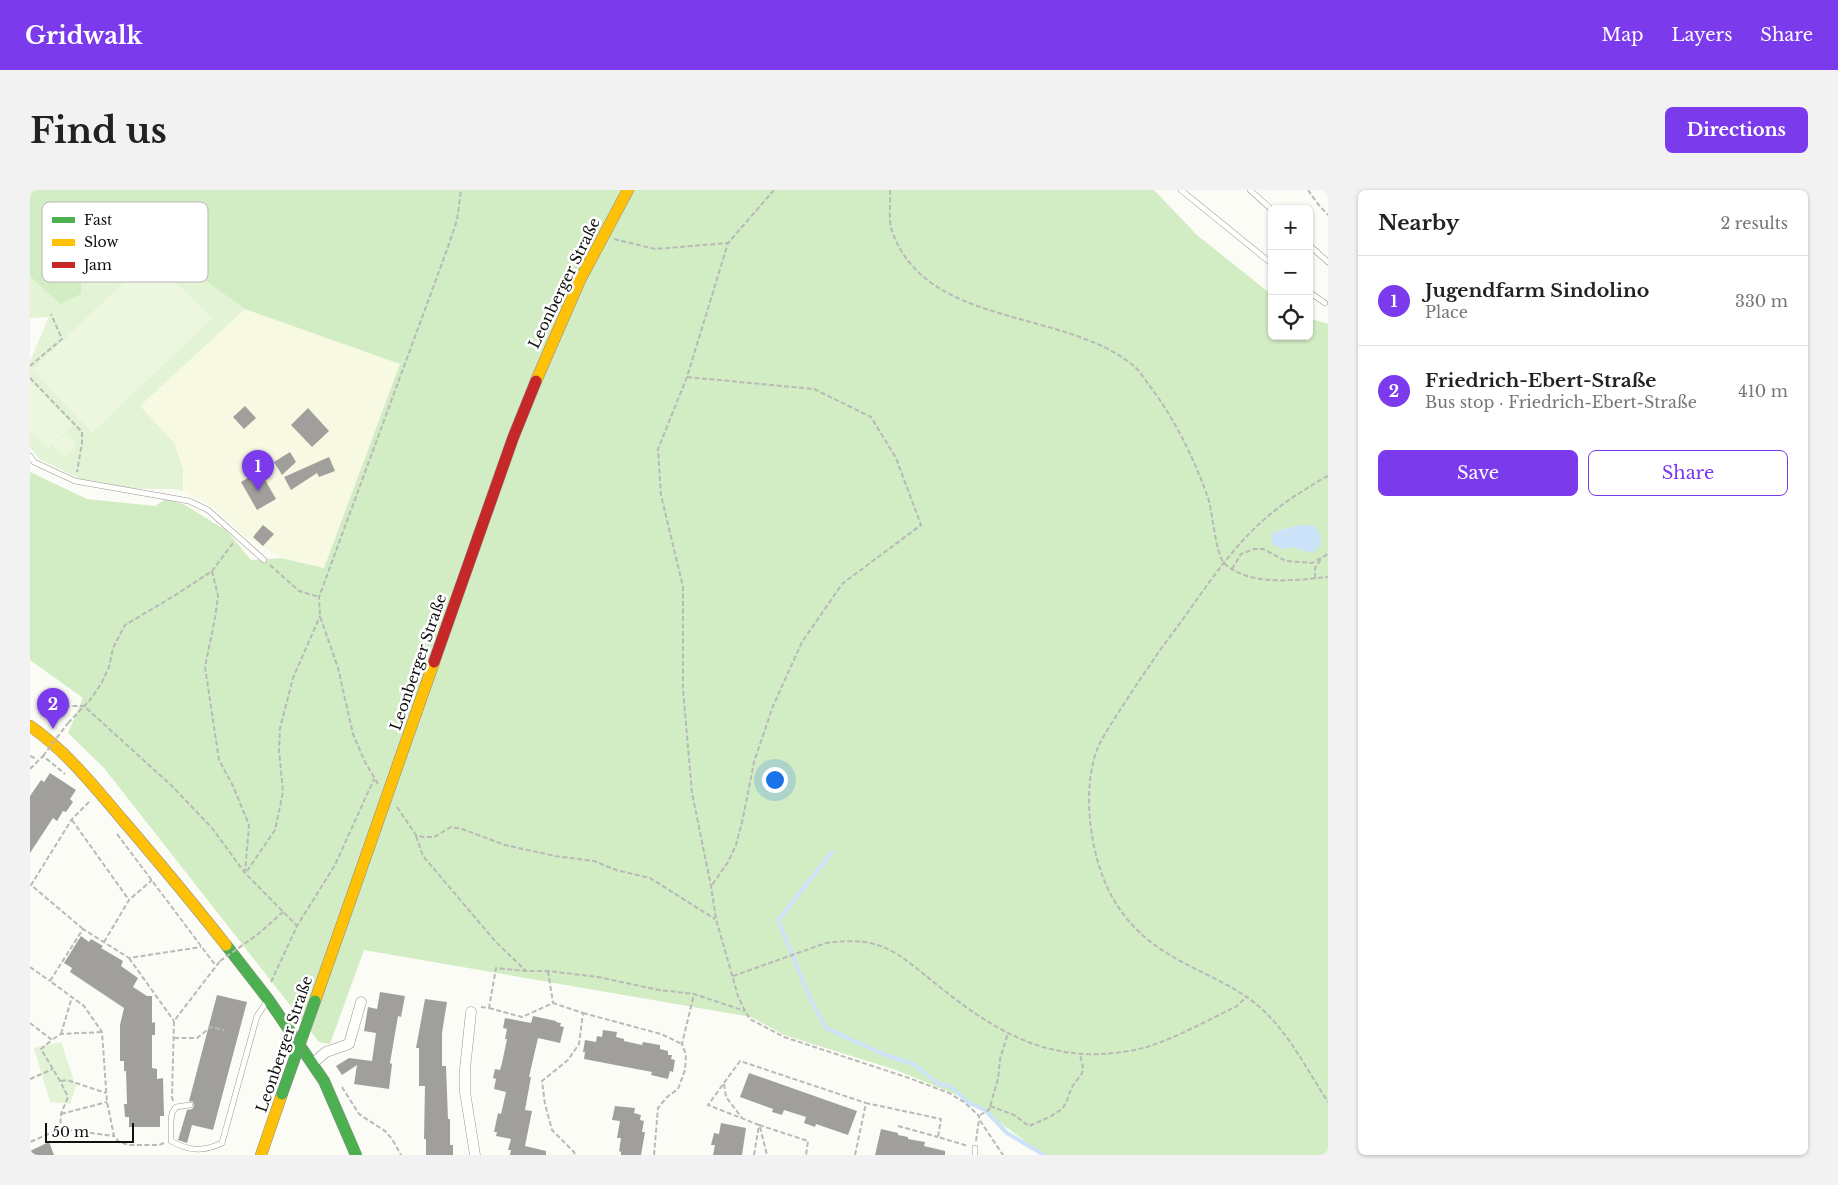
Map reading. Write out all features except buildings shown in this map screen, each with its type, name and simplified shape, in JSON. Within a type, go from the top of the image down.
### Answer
[{"type":"main road","name":"Leonberger Straße","points":[[261,1155],[513,438],[538,372],[602,236],[628,190]]},
{"type":"main road","points":[[30,726],[52,743],[87,778],[184,890],[268,999],[313,1063],[335,1104],[356,1155]]},
{"type":"street","points":[[313,1063],[326,1052],[349,1044],[361,1002]]},
{"type":"street","points":[[471,1012],[465,1069],[465,1092],[475,1155]]},
{"type":"lane","points":[[1180,190],[1268,261]]},
{"type":"lane","points":[[1250,190],[1268,206]]},
{"type":"lane","points":[[1313,249],[1328,262]]},
{"type":"lane","points":[[1313,295],[1325,303]]},
{"type":"lane","points":[[30,456],[34,462],[75,481],[189,501],[208,510],[264,560]]},
{"type":"lane","points":[[190,1105],[176,1107],[172,1113],[171,1141],[185,1148],[209,1149],[222,1142],[257,1016],[268,999]]},
{"type":"lane","points":[[975,1148],[975,1155]]},
{"type":"path","points":[[270,984],[297,926],[335,865],[374,779],[353,734],[338,668],[320,616],[319,598],[448,247],[457,220],[460,190]]},
{"type":"path","points":[[774,190],[728,243],[687,377],[658,449],[661,495],[683,587],[683,689],[692,793],[716,919],[738,996],[750,1019],[784,1037],[909,1078],[964,1102],[979,1117],[1003,1155]]},
{"type":"path","points":[[890,190],[892,230],[905,258],[924,278],[960,300],[1017,319],[1064,330],[1111,349],[1136,368],[1169,414],[1188,448],[1208,496],[1218,548],[1223,562],[1245,575],[1267,579],[1328,577]]},
{"type":"path","points":[[1308,190],[1316,203],[1328,215]]},
{"type":"path","points":[[602,236],[655,248],[728,243]]},
{"type":"path","points":[[30,366],[62,339],[51,314]]},
{"type":"path","points":[[687,377],[814,389],[871,417],[896,458],[920,525],[842,584],[802,642],[773,706],[754,762],[736,845],[728,862],[711,886]]},
{"type":"path","points":[[30,378],[82,432],[82,443],[75,481]]},
{"type":"path","points":[[1328,476],[1293,496],[1268,514],[1248,533],[1223,562],[1148,665],[1099,746],[1090,773],[1089,805],[1092,840],[1098,864],[1113,899],[1131,924],[1159,948],[1246,997],[1267,1014],[1289,1040],[1328,1102]]},
{"type":"path","points":[[30,769],[101,684],[109,667],[113,648],[125,624],[174,596],[212,571],[238,537]]},
{"type":"path","points":[[1232,569],[1241,554],[1254,549],[1263,549],[1286,561],[1312,562],[1328,554]]},
{"type":"path","points":[[1315,578],[1315,568],[1321,559]]},
{"type":"path","points":[[264,560],[298,591],[319,598]]},
{"type":"path","points":[[212,571],[218,596],[205,666],[219,760],[233,786],[249,825],[245,873]]},
{"type":"path","points":[[245,873],[276,830],[283,792],[279,750],[280,728],[293,678],[320,616]]},
{"type":"path","points":[[65,706],[84,706],[172,786],[212,828],[245,873],[297,926]]},
{"type":"path","points":[[30,756],[38,759]]},
{"type":"path","points":[[42,756],[72,779]]},
{"type":"path","points":[[388,795],[416,835],[424,856],[429,863],[495,941],[526,971]]},
{"type":"path","points":[[90,800],[72,819],[31,886],[83,929],[129,958],[174,1020],[172,1097],[176,1107]]},
{"type":"path","points":[[72,819],[129,900]]},
{"type":"path","points":[[416,835],[434,837],[451,827],[462,828],[505,845],[554,856],[594,862],[616,870],[650,878],[716,919]]},
{"type":"path","points":[[113,829],[216,966]]},
{"type":"path","points":[[104,942],[129,900],[152,880]]},
{"type":"path","points":[[174,1020],[220,961],[257,935],[283,912]]},
{"type":"path","points":[[50,981],[83,929]]},
{"type":"path","points":[[733,976],[826,943],[840,941],[878,944],[891,949],[908,960],[942,989],[989,1023],[1030,1044],[1054,1051],[1080,1055],[1115,1053],[1146,1047],[1237,1006],[1246,997]]},
{"type":"path","points":[[129,958],[202,947]]},
{"type":"path","points":[[30,967],[84,1006],[102,1032],[107,1102],[114,1136],[119,1142],[129,1145],[158,1145],[171,1141]]},
{"type":"path","points":[[489,1008],[496,968],[526,971],[548,970],[598,977],[659,990],[694,994],[745,1012]]},
{"type":"path","points":[[548,970],[553,1003]]},
{"type":"path","points":[[654,1155],[658,1108],[667,1097],[678,1089],[685,1070],[686,1055],[682,1044],[694,994]]},
{"type":"path","points":[[61,1034],[72,997]]},
{"type":"path","points":[[471,1012],[473,1006],[489,1008],[522,1017],[553,1003],[660,1034],[682,1044]]},
{"type":"path","points":[[575,1155],[552,1130],[544,1104],[542,1081],[568,1060],[579,1044],[583,1013]]},
{"type":"path","points":[[30,1023],[52,1040]]},
{"type":"path","points":[[174,1038],[197,1038],[211,1027],[224,1030]]},
{"type":"path","points":[[60,1129],[61,1114],[68,1097],[54,1069],[41,1049],[61,1034],[102,1032]]},
{"type":"path","points":[[898,1126],[975,1148],[979,1117],[989,1110],[998,1079],[1000,1059],[1008,1033]]},
{"type":"path","points":[[990,1106],[1014,1115],[1029,1126],[1043,1120],[1064,1108],[1072,1087],[1082,1075],[1083,1066],[1080,1055]]},
{"type":"path","points":[[806,1155],[808,1141],[759,1125],[708,1105],[740,1061],[866,1103],[941,1119],[938,1137]]},
{"type":"path","points":[[30,1079],[54,1069]]},
{"type":"path","points":[[60,1081],[67,1080],[106,1093]]},
{"type":"path","points":[[724,1084],[726,1097],[743,1119]]},
{"type":"path","points":[[61,1114],[107,1102]]},
{"type":"path","points":[[855,1155],[866,1103]]},
{"type":"path","points":[[754,1155],[759,1125]]},
{"type":"path","points":[[759,1125],[767,1155]]},
{"type":"path","points":[[30,1142],[60,1129],[114,1136]]},
{"type":"green space","points":[[30,190],[1154,190],[1198,236],[1268,292],[1268,340],[1313,340],[1313,319],[1328,324],[1328,1155],[1044,1155],[969,1100],[896,1070],[784,1035],[751,1017],[364,950],[330,1044],[319,1042],[104,768],[68,733],[83,698],[30,660],[30,472],[87,499],[155,506],[166,499],[185,505],[227,531],[251,560],[281,558],[324,568],[400,364],[245,309],[207,282],[208,202],[42,202],[42,282],[81,282],[81,294],[60,304],[30,276]],"holes":[[[1298,525],[1303,551],[1293,547],[1272,533]]]},
{"type":"green space","points":[[42,274],[42,282],[208,282],[245,309],[140,406],[174,443],[183,470],[183,491],[173,489],[134,489],[87,482],[39,459],[30,447],[30,361],[49,317],[30,318],[30,276]]},
{"type":"green space","points":[[124,282],[176,282],[212,319],[92,433],[32,370]]},
{"type":"green space","points":[[245,309],[400,364],[324,568],[281,558],[243,535],[215,508],[183,491],[183,470],[140,406]]},
{"type":"green space","points":[[30,380],[73,425],[48,449],[30,431]]},
{"type":"green space","points":[[66,434],[77,445],[64,457],[53,445]]},
{"type":"green space","points":[[61,1042],[76,1086],[70,1104],[50,1102],[34,1048]]},
{"type":"water","points":[[1298,525],[1314,526],[1320,533],[1321,544],[1314,552],[1303,551],[1293,547],[1285,549],[1272,545],[1272,533]]},
{"type":"waterway","points":[[832,852],[778,920],[809,996],[826,1028],[883,1054],[913,1064],[939,1084],[950,1086],[969,1103],[985,1110],[1007,1133],[1044,1155]]},
{"type":"traffic: fast","points":[[226,945],[268,999],[324,1081],[356,1155]]},
{"type":"traffic: fast","points":[[282,1094],[315,1001]]},
{"type":"traffic: slow","points":[[536,381],[580,280],[628,190]]},
{"type":"traffic: slow","points":[[315,1001],[434,662]]},
{"type":"traffic: slow","points":[[30,726],[67,757],[89,781],[226,945]]},
{"type":"traffic: slow","points":[[261,1155],[282,1094]]},
{"type":"traffic: jam","points":[[434,662],[513,438],[536,381]]},
{"type":"place","name":"Jugendfarm Sindolino","points":[[258,491]]},
{"type":"place","name":"Friedrich-Ebert-Straße","points":[[53,729]]}]
